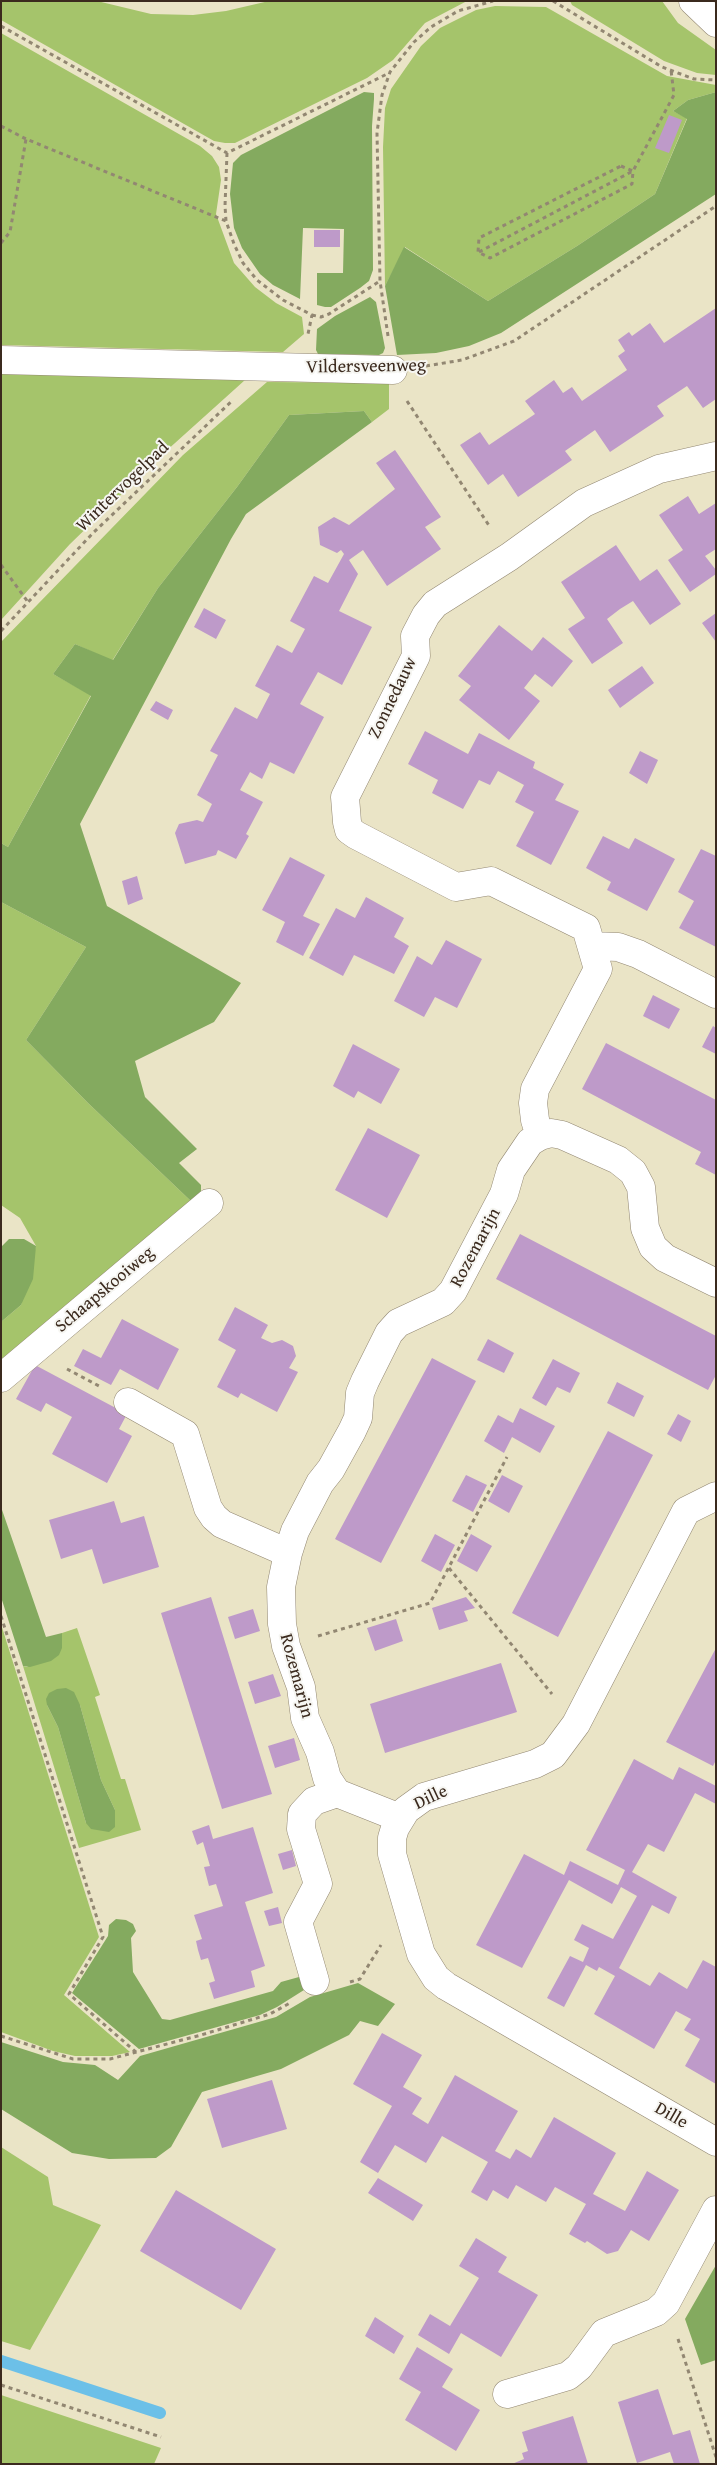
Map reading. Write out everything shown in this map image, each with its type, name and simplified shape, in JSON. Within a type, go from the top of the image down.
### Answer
[{"type":"street","points":[[693,1],[716,23]]},
{"type":"street","name":"Vildersveenweg","points":[[1,360],[393,370]]},
{"type":"street","name":"Zonnedauw","points":[[540,1136],[533,1103],[535,1089],[598,969],[586,928],[491,881],[456,887],[356,836],[346,822],[345,797],[347,789],[416,656],[415,636],[426,615],[436,604],[509,557],[584,503],[659,469],[716,456]]},
{"type":"street","points":[[592,946],[618,947],[638,954],[716,994]]},
{"type":"street","points":[[540,1136],[562,1135],[618,1160],[633,1172],[641,1187],[645,1228],[653,1246],[665,1258],[716,1283]]},
{"type":"street","name":"Rozemarijn","points":[[337,1793],[327,1778],[320,1752],[306,1718],[301,1687],[286,1646],[282,1624],[281,1588],[288,1553],[304,1515],[352,1431],[358,1418],[360,1393],[390,1333],[398,1323],[443,1302],[453,1291],[504,1194],[511,1170],[530,1142],[540,1136]]},
{"type":"street","name":"Schaapskooiweg","points":[[1,1378],[209,1203]]},
{"type":"street","points":[[128,1402],[185,1434],[208,1508],[214,1517],[222,1524],[288,1553]]},
{"type":"street","name":"Dille","points":[[716,1496],[686,1511],[576,1724],[552,1755],[535,1764],[424,1798],[411,1806],[400,1818],[392,1838],[392,1854],[421,1954],[436,1978],[446,1986],[716,2142]]},
{"type":"street","points":[[315,1981],[298,1922],[318,1884],[301,1829],[302,1814],[314,1801],[337,1793],[400,1818]]},
{"type":"street","points":[[507,2394],[568,2376],[579,2368],[604,2333],[646,2317],[666,2302],[716,2210]]},
{"type":"path","points":[[493,1],[458,11],[431,27],[414,42],[390,72],[382,95],[377,133],[380,282],[393,370],[399,389],[509,557]]},
{"type":"path","points":[[553,1],[671,70],[694,79],[716,80]]},
{"type":"path","points":[[1,26],[227,153]]},
{"type":"path","points":[[478,252],[490,258],[632,184],[633,171],[674,95],[671,70]]},
{"type":"path","points":[[227,153],[390,72]]},
{"type":"path","points":[[1,126],[26,139],[226,221]]},
{"type":"path","points":[[1,243],[10,232],[26,139]]},
{"type":"path","points":[[227,153],[226,221],[243,263],[257,280],[283,300],[312,315],[321,317],[329,314],[380,282]]},
{"type":"path","points":[[478,252],[479,238],[621,166],[633,171]]},
{"type":"path","points":[[478,252],[633,171]]},
{"type":"path","name":"Vildersveenweg","points":[[393,370],[462,360],[514,341],[716,206]]},
{"type":"path","points":[[301,369],[312,315]]},
{"type":"path","name":"Wintervogelpad","points":[[1,631],[138,489],[269,368]]},
{"type":"path","points":[[1,565],[28,602]]},
{"type":"path","points":[[34,1351],[128,1402]]},
{"type":"path","points":[[286,1646],[430,1603],[507,1457]]},
{"type":"path","points":[[449,1568],[576,1724]]},
{"type":"path","points":[[1,1616],[103,1937],[69,1994],[137,2053]]},
{"type":"path","points":[[1,2036],[73,2059],[110,2059],[131,2055]]},
{"type":"path","points":[[666,2302],[716,2457]]},
{"type":"path","points":[[1,2385],[161,2437]]},
{"type":"green space","points":[[1,1],[97,1],[151,14],[193,15],[226,11],[269,1],[467,1],[425,23],[393,60],[367,78],[235,143],[225,143],[214,141],[1,20]]},
{"type":"green space","points":[[570,1],[662,1],[678,23],[716,50],[716,75],[697,73],[664,61],[572,5]]},
{"type":"green space","points":[[495,6],[546,7],[667,76],[716,85],[716,92],[688,100],[673,111],[687,118],[655,194],[577,246],[488,301],[405,247],[385,286],[383,147],[385,108],[391,89],[421,46],[440,28],[476,10]]},
{"type":"green space","points":[[1,33],[200,146],[212,156],[219,167],[221,180],[216,214],[234,263],[255,287],[276,303],[302,317],[304,334],[283,352],[1,345]]},
{"type":"green space","points":[[364,92],[374,93],[372,126],[373,270],[369,281],[360,288],[331,307],[325,307],[317,305],[317,273],[343,273],[344,229],[303,228],[300,299],[273,285],[260,274],[242,248],[234,228],[230,194],[233,163],[241,155]]},
{"type":"green space","points":[[716,92],[716,194],[501,333],[469,346],[436,353],[397,355],[385,286],[404,247],[488,301],[577,246],[655,194],[687,119],[673,111],[688,100]]},
{"type":"green space","points":[[370,297],[376,302],[385,348],[383,353],[379,355],[318,354],[316,350],[317,329],[335,316]]},
{"type":"green space","points":[[1,373],[245,380],[165,452],[70,544],[1,620]]},
{"type":"green space","points":[[267,382],[389,383],[389,409],[372,422],[364,411],[289,415],[237,487],[158,588],[112,661],[75,644],[53,674],[91,695],[8,847],[1,843],[1,642],[183,455]]},
{"type":"green space","points":[[364,411],[372,422],[246,514],[80,824],[107,906],[241,983],[214,1022],[135,1061],[145,1097],[197,1149],[179,1163],[201,1185],[201,1198],[194,1204],[88,1103],[26,1040],[86,947],[1,902],[1,843],[8,847],[91,696],[53,674],[75,644],[113,660],[158,588],[237,487],[289,415]]},
{"type":"green space","points":[[1,902],[86,947],[26,1040],[88,1103],[194,1204],[1,1362],[1,1322],[21,1305],[36,1246],[20,1218],[1,1205]]},
{"type":"green space","points":[[9,1239],[24,1239],[36,1246],[33,1279],[21,1305],[1,1322],[1,1252],[2,1246]]},
{"type":"green space","points":[[1,1507],[46,1637],[62,1633],[62,1648],[59,1655],[51,1661],[30,1667],[23,1666],[1,1597]]},
{"type":"green space","points":[[1,1624],[99,1937],[64,1995],[130,2052],[112,2056],[75,2056],[53,2051],[1,2032]]},
{"type":"green space","points":[[77,1628],[100,1695],[95,1697],[121,1779],[125,1779],[141,1830],[79,1848],[23,1666],[27,1667],[62,1641],[62,1633]],"holes":[[[47,1705],[80,1705],[101,1780],[115,1810],[86,1823],[58,1727]]]},
{"type":"green space","points":[[66,1688],[74,1692],[80,1705],[101,1780],[115,1810],[115,1827],[109,1832],[91,1829],[86,1823],[58,1727],[47,1705],[46,1699],[49,1693],[57,1689]]},
{"type":"green space","points":[[116,1919],[126,1920],[133,1924],[136,1931],[131,1938],[133,1972],[162,2019],[170,2020],[273,1991],[281,1982],[299,1977],[304,1990],[260,2015],[139,2049],[72,1993],[108,1936],[109,1925]]},
{"type":"green space","points":[[358,1983],[395,2004],[378,2026],[360,2021],[349,2035],[281,2069],[202,2092],[171,2147],[156,2158],[109,2159],[72,2153],[1,2109],[1,2042],[63,2062],[95,2065],[118,2080],[140,2056],[276,2017],[310,1997]]},
{"type":"green space","points":[[1,2147],[48,2177],[53,2205],[101,2225],[30,2350],[1,2341]]},
{"type":"green space","points":[[716,2265],[716,2360],[701,2365],[685,2319]]},
{"type":"green space","points":[[1,2395],[161,2448],[154,2464],[1,2464]]},
{"type":"building","points":[[669,115],[682,120],[669,153],[655,148]]},
{"type":"building","points":[[314,230],[340,230],[340,247],[314,247]]},
{"type":"building","points":[[716,308],[716,399],[703,408],[687,386],[657,406],[664,416],[610,452],[595,430],[565,451],[572,460],[518,497],[503,474],[488,485],[460,445],[480,432],[489,445],[535,414],[525,401],[554,380],[563,393],[572,387],[582,401],[627,370],[618,356],[625,351],[618,340],[629,332],[632,336],[650,323],[664,343]]},
{"type":"building","points":[[395,450],[441,517],[425,527],[441,549],[387,586],[363,550],[349,560],[358,574],[339,611],[372,627],[342,685],[318,672],[300,704],[324,717],[294,774],[270,762],[262,779],[250,772],[240,790],[263,802],[246,834],[249,836],[236,859],[218,850],[216,855],[185,864],[175,833],[179,824],[197,820],[203,822],[212,804],[197,795],[218,755],[210,751],[235,707],[257,719],[270,694],[255,686],[277,645],[292,653],[305,629],[290,621],[314,576],[328,583],[344,554],[341,550],[337,553],[320,545],[318,527],[334,517],[349,525],[395,489],[376,463]]},
{"type":"building","points":[[688,496],[699,514],[716,503],[716,549],[705,556],[716,570],[716,574],[690,592],[668,560],[683,550],[659,515]]},
{"type":"building","points":[[616,545],[640,581],[657,569],[681,604],[650,625],[633,601],[620,609],[607,619],[623,643],[592,664],[568,629],[585,618],[561,582]]},
{"type":"building","points":[[204,608],[226,620],[216,639],[194,627]]},
{"type":"building","points":[[716,613],[716,642],[702,623]]},
{"type":"building","points":[[499,625],[532,651],[543,637],[573,661],[552,687],[535,674],[524,688],[540,701],[509,740],[459,700],[471,686],[458,676]]},
{"type":"building","points":[[642,666],[654,683],[620,708],[608,690]]},
{"type":"building","points":[[156,701],[173,710],[168,720],[150,710]]},
{"type":"building","points":[[425,731],[468,754],[479,733],[535,762],[533,768],[564,784],[555,800],[579,811],[551,865],[516,846],[534,812],[515,802],[524,785],[498,771],[490,785],[479,780],[463,809],[432,793],[438,780],[408,764]]},
{"type":"building","points":[[640,751],[658,760],[647,784],[629,773]]},
{"type":"building","points":[[603,836],[629,849],[635,838],[675,859],[647,911],[607,890],[611,882],[586,868]]},
{"type":"building","points":[[701,849],[716,856],[716,947],[679,928],[694,901],[678,892]]},
{"type":"building","points":[[290,857],[325,875],[303,916],[320,924],[303,956],[276,942],[285,922],[262,910]]},
{"type":"building","points":[[137,876],[143,899],[128,905],[122,881]]},
{"type":"building","points":[[366,897],[404,918],[394,937],[409,946],[394,974],[354,955],[343,976],[309,958],[336,908],[355,918]]},
{"type":"building","points":[[446,940],[482,959],[457,1008],[435,997],[424,1017],[394,1001],[417,956],[432,965]]},
{"type":"building","points":[[653,995],[680,1009],[669,1029],[643,1016]]},
{"type":"building","points":[[713,1026],[716,1028],[716,1054],[702,1047]]},
{"type":"building","points":[[606,1043],[716,1100],[716,1175],[695,1164],[701,1152],[582,1089]]},
{"type":"building","points":[[353,1044],[400,1069],[381,1104],[358,1091],[354,1098],[333,1086]]},
{"type":"building","points":[[368,1128],[420,1155],[387,1218],[335,1190]]},
{"type":"building","points":[[520,1234],[716,1336],[716,1375],[708,1390],[496,1279]]},
{"type":"building","points":[[235,1307],[268,1325],[261,1338],[272,1343],[282,1340],[293,1346],[296,1356],[289,1368],[298,1372],[277,1412],[241,1393],[238,1398],[217,1387],[236,1350],[218,1340]]},
{"type":"building","points":[[122,1319],[179,1349],[158,1390],[120,1369],[111,1385],[74,1366],[83,1349],[101,1358]]},
{"type":"building","points":[[488,1339],[514,1353],[504,1373],[477,1360]]},
{"type":"building","points":[[432,1358],[476,1381],[381,1563],[335,1539]]},
{"type":"building","points":[[553,1359],[580,1373],[570,1393],[557,1387],[546,1406],[532,1398]]},
{"type":"building","points":[[35,1365],[127,1414],[119,1429],[132,1436],[107,1483],[52,1454],[72,1417],[46,1403],[41,1412],[16,1399]]},
{"type":"building","points":[[617,1382],[644,1396],[634,1417],[607,1403]]},
{"type":"building","points":[[520,1408],[555,1426],[540,1453],[512,1437],[504,1453],[484,1441],[498,1415],[513,1423]]},
{"type":"building","points":[[678,1414],[691,1421],[681,1442],[667,1434]]},
{"type":"building","points":[[608,1431],[653,1455],[558,1637],[512,1613]]},
{"type":"building","points":[[466,1475],[487,1485],[473,1512],[452,1501]]},
{"type":"building","points":[[502,1475],[523,1486],[509,1513],[488,1501]]},
{"type":"building","points":[[114,1501],[121,1523],[144,1516],[159,1567],[103,1584],[92,1549],[61,1559],[49,1520]]},
{"type":"building","points":[[435,1534],[455,1545],[441,1572],[421,1561]]},
{"type":"building","points":[[471,1534],[492,1546],[477,1572],[457,1561]]},
{"type":"building","points":[[211,1597],[272,1794],[222,1809],[161,1613]]},
{"type":"building","points":[[466,1597],[475,1608],[464,1611],[468,1621],[439,1630],[432,1608]]},
{"type":"building","points":[[253,1609],[260,1631],[235,1639],[228,1617]]},
{"type":"building","points":[[396,1619],[403,1641],[375,1651],[367,1628]]},
{"type":"building","points":[[716,1648],[716,1760],[713,1766],[666,1742]]},
{"type":"building","points":[[501,1663],[517,1712],[385,1753],[370,1704]]},
{"type":"building","points":[[273,1674],[281,1696],[255,1704],[248,1682]]},
{"type":"building","points":[[294,1738],[300,1760],[275,1768],[268,1746]]},
{"type":"building","points":[[634,1759],[673,1780],[679,1767],[716,1786],[716,1804],[695,1793],[664,1852],[648,1844],[632,1872],[677,1897],[669,1914],[652,1905],[619,1968],[650,1986],[659,1972],[687,1989],[703,1960],[716,1967],[716,2084],[685,2066],[700,2039],[684,2030],[691,2019],[676,2011],[654,2049],[594,2014],[615,1976],[599,1967],[597,1971],[586,1965],[564,2007],[547,1998],[570,1956],[583,1962],[589,1948],[574,1940],[582,1924],[613,1939],[637,1896],[621,1887],[612,1904],[569,1880],[522,1968],[476,1945],[524,1854],[564,1875],[570,1861],[618,1885],[625,1870],[586,1850]]},
{"type":"building","points":[[209,1825],[213,1839],[253,1827],[273,1893],[245,1902],[265,1966],[251,1971],[255,1987],[214,1999],[209,1983],[215,1981],[208,1958],[201,1960],[196,1941],[202,1939],[194,1915],[223,1906],[216,1884],[209,1886],[204,1867],[210,1866],[203,1842],[197,1845],[192,1831]]},
{"type":"building","points":[[292,1850],[296,1866],[283,1870],[278,1854]]},
{"type":"building","points":[[278,1907],[282,1923],[269,1926],[264,1911]]},
{"type":"building","points":[[382,2033],[422,2055],[403,2087],[422,2098],[412,2114],[428,2124],[455,2075],[518,2111],[495,2151],[510,2159],[516,2149],[531,2158],[554,2117],[616,2153],[593,2194],[625,2211],[647,2171],[679,2190],[649,2241],[631,2230],[618,2251],[607,2254],[587,2241],[585,2243],[569,2234],[586,2204],[555,2187],[546,2202],[516,2185],[508,2199],[493,2190],[487,2201],[471,2192],[488,2162],[442,2136],[426,2163],[395,2145],[378,2173],[360,2162],[392,2106],[353,2084]]},
{"type":"building","points":[[272,2080],[287,2129],[222,2148],[207,2099]]},
{"type":"building","points":[[378,2178],[423,2205],[413,2221],[368,2193]]},
{"type":"building","points":[[176,2190],[276,2249],[241,2310],[140,2251]]},
{"type":"building","points":[[476,2238],[507,2257],[498,2272],[538,2295],[501,2357],[461,2333],[449,2354],[418,2335],[430,2314],[450,2326],[479,2278],[459,2266]]},
{"type":"building","points":[[375,2317],[404,2336],[394,2354],[365,2336]]},
{"type":"building","points":[[417,2347],[453,2369],[442,2387],[480,2410],[456,2451],[405,2420],[421,2392],[399,2379]]},
{"type":"building","points":[[658,2389],[673,2435],[690,2430],[700,2464],[674,2464],[670,2452],[637,2463],[618,2402]]},
{"type":"building","points":[[573,2416],[588,2464],[512,2464],[524,2459],[522,2453],[528,2451],[522,2432]]},
{"type":"waterway","points":[[1,2361],[160,2413]]}]
